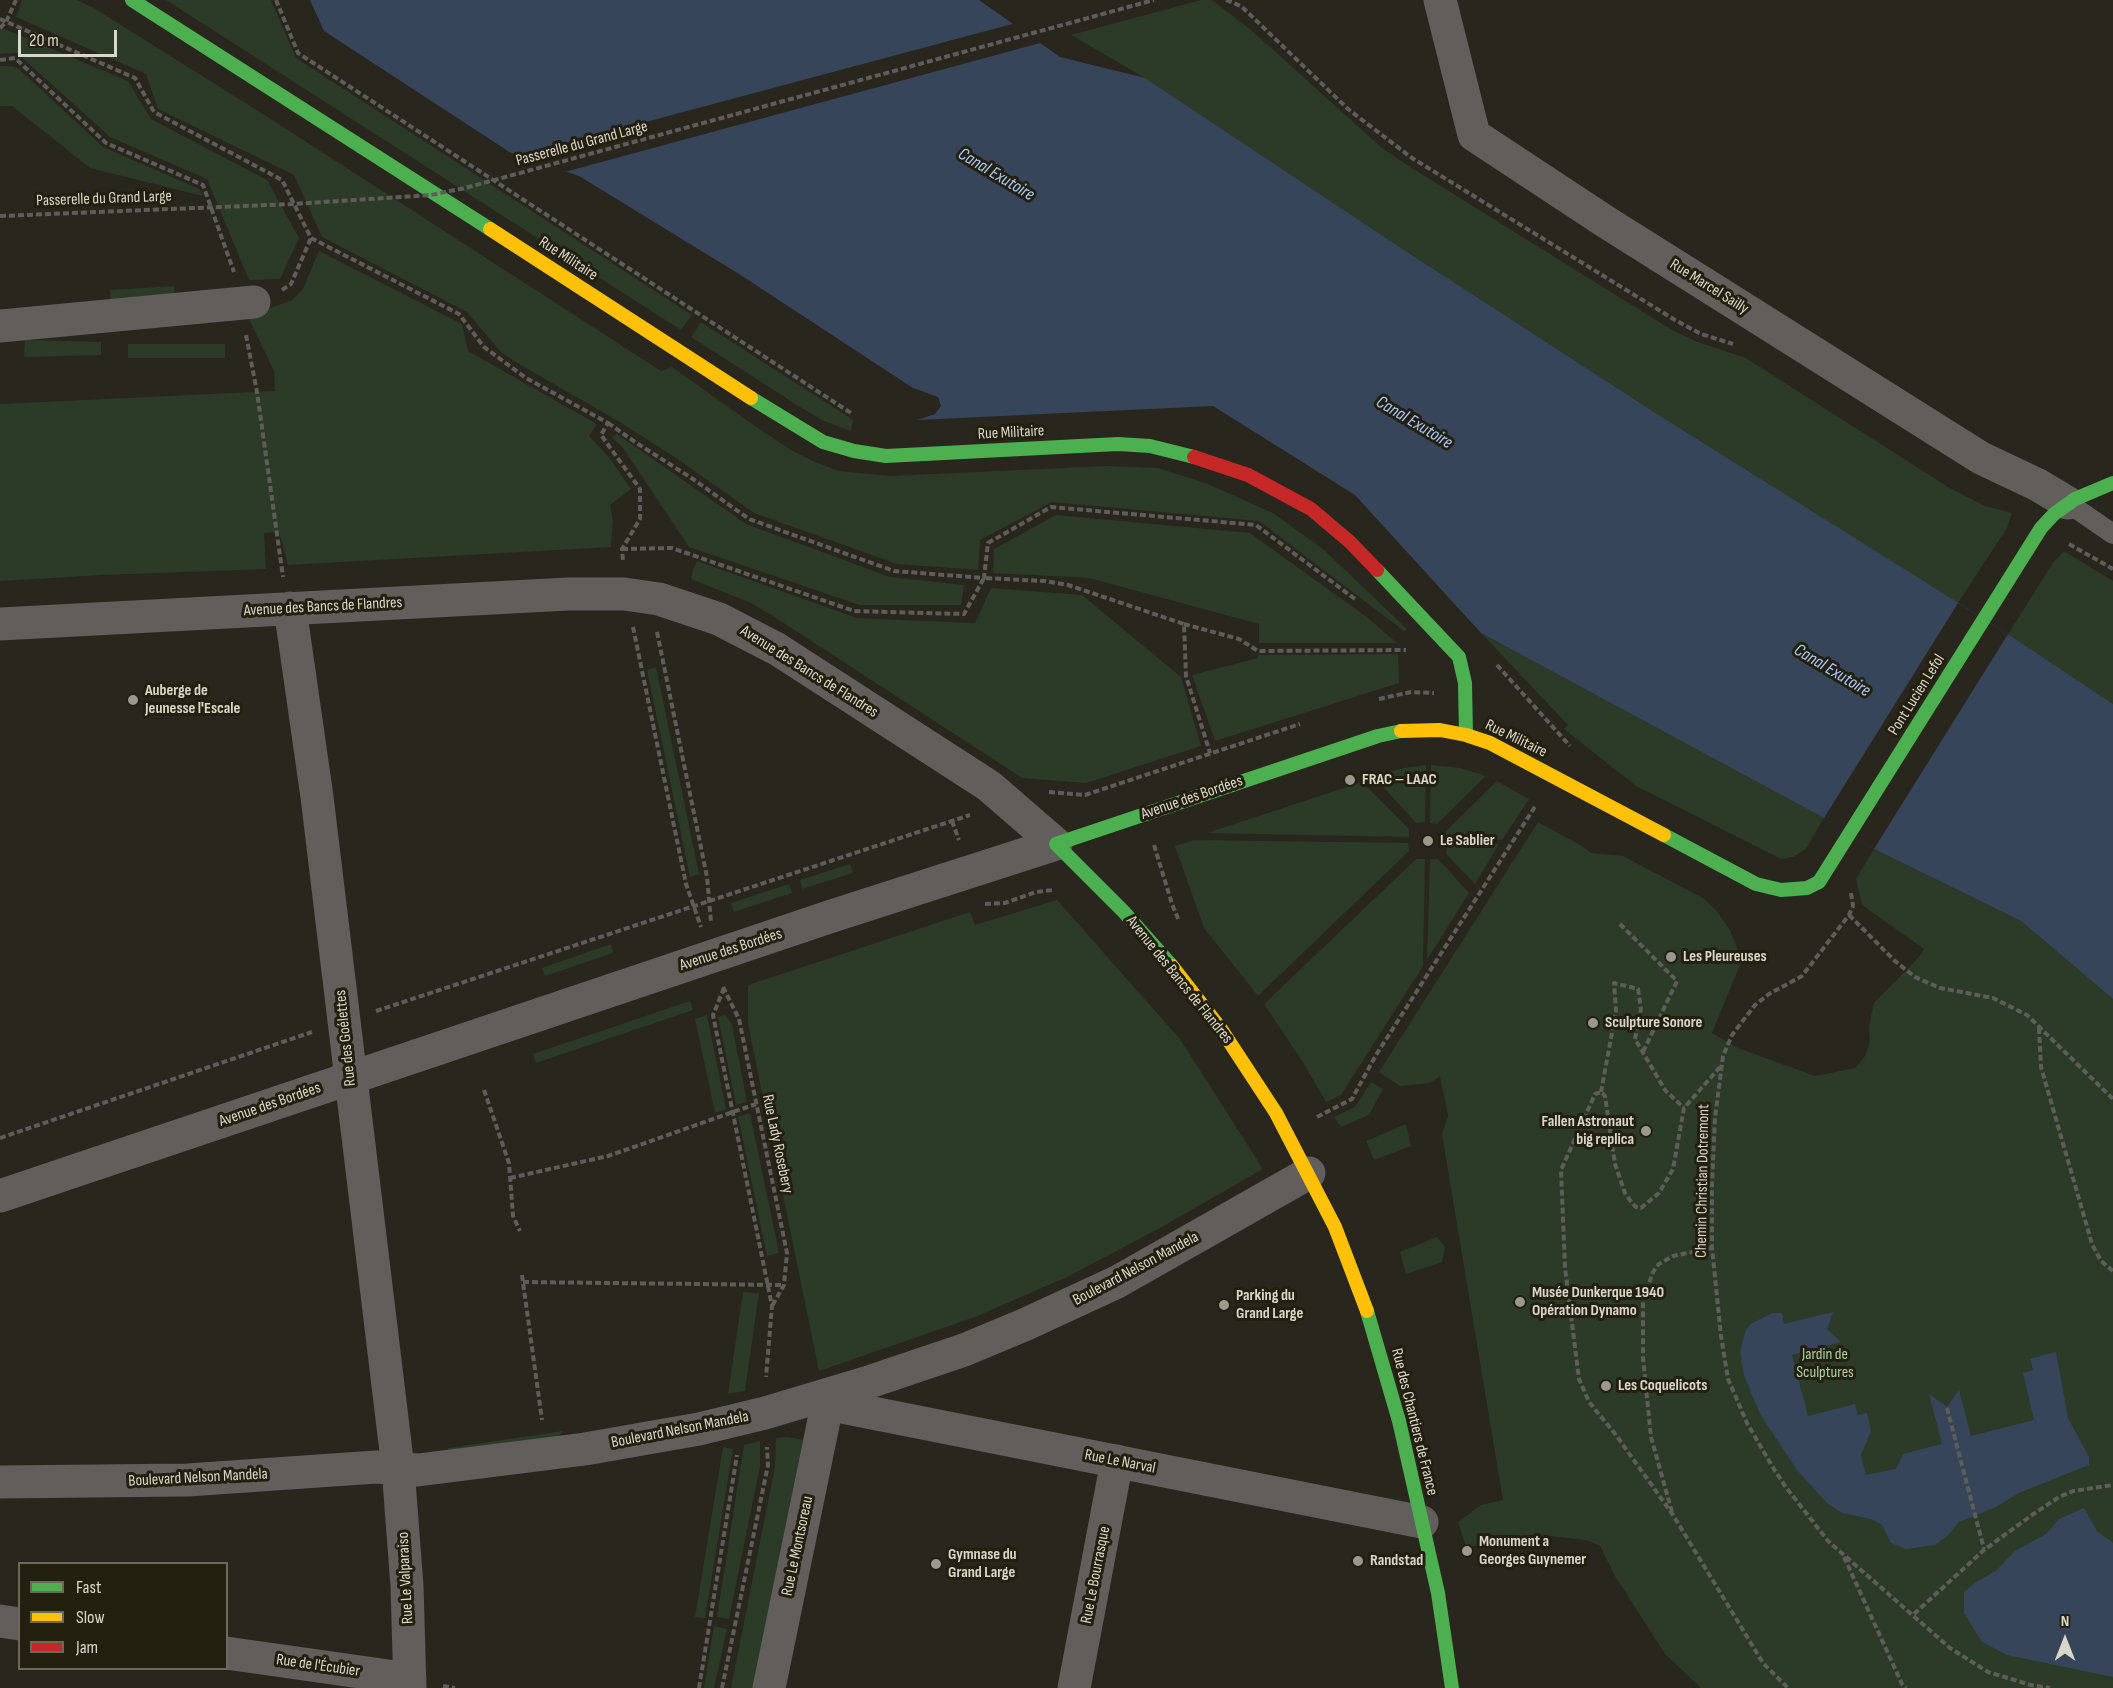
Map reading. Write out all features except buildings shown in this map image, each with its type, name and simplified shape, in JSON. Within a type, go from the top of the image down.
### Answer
[{"type":"street","name":"Rue Militaire","points":[[132,0],[799,429],[823,442],[854,451],[886,456],[1118,444],[1150,446],[1221,465],[1288,495],[1324,519],[1350,542],[1459,657],[1465,683],[1466,735],[1490,743],[1756,884],[1781,891],[1799,890],[1814,885],[1827,871]]},
{"type":"street","name":"Rue Marcel Sailly","points":[[1440,0],[1474,135],[1606,222],[1980,458],[2068,503]]},
{"type":"street","points":[[0,326],[258,299]]},
{"type":"street","name":"Pont Lucien Lefol","points":[[1827,871],[2033,539],[2054,514],[2068,503],[2113,483]]},
{"type":"street","name":"Avenue des Bancs de Flandres","points":[[0,624],[592,593],[641,596],[698,610],[737,626],[777,649],[989,786],[1056,844],[1124,912],[1173,968],[1221,1029],[1276,1113],[1309,1173]]},
{"type":"street","name":"Rue des Goélettes","points":[[290,608],[315,786],[398,1468]]},
{"type":"street","name":"Avenue des Bordées","points":[[0,1196],[1378,736],[1396,731],[1417,730],[1440,730],[1466,735]]},
{"type":"street","name":"Boulevard Nelson Mandela","points":[[0,1482],[188,1480],[358,1468],[430,1469],[585,1449],[676,1434],[826,1400],[964,1350],[1069,1305],[1140,1269],[1309,1173]]},
{"type":"street","name":"Rue des Chantiers de France","points":[[1309,1173],[1345,1250],[1371,1322],[1392,1394],[1443,1617],[1452,1688]]},
{"type":"street","name":"Rue Le Narval","points":[[826,1400],[1422,1522]]},
{"type":"street","name":"Rue Le Montsoreau","points":[[769,1688],[826,1400]]},
{"type":"street","name":"Rue Le Bourrasque","points":[[1074,1688],[1117,1461]]},
{"type":"street","name":"Rue Le Valparaiso","points":[[398,1468],[408,1586],[410,1683]]},
{"type":"street","points":[[0,1621],[18,1624]]},
{"type":"street","name":"Rue de l'Écubier","points":[[228,1653],[410,1683]]},
{"type":"lane","points":[[2068,503],[2113,534]]},
{"type":"path","points":[[0,28],[6,22],[16,0]]},
{"type":"path","points":[[276,0],[298,53],[857,417]]},
{"type":"path","name":"Passerelle du Grand Large","points":[[0,216],[413,197],[465,188],[1155,0]]},
{"type":"path","points":[[0,19],[135,78],[154,112],[282,180],[311,238],[459,314],[484,347],[518,372],[608,423],[749,519],[894,572],[1044,581],[1068,585],[1184,624],[1239,639],[1258,651],[1399,650]]},
{"type":"path","points":[[0,55],[1,60],[15,58],[106,143],[203,185],[232,260],[258,299],[257,392],[280,561],[290,608]]},
{"type":"path","points":[[258,299],[291,284],[311,238]]},
{"type":"path","points":[[608,423],[601,435],[640,489],[640,519]]},
{"type":"path","points":[[622,549],[672,548],[854,611],[964,614],[984,578],[988,543],[1051,507],[1256,525],[1362,605]]},
{"type":"path","name":"Rue Lady Rosebery","points":[[631,618],[686,884],[724,988],[739,1019],[787,1253],[784,1286],[772,1306]]},
{"type":"path","points":[[655,621],[707,877],[712,957]]},
{"type":"path","points":[[1184,624],[1186,676],[1210,753]]},
{"type":"path","points":[[1403,642],[1411,650]]},
{"type":"path","points":[[1489,657],[1573,749]]},
{"type":"path","points":[[1317,1117],[1352,1099],[1376,1055],[1555,777]]},
{"type":"path","points":[[0,1138],[344,1021],[952,821]]},
{"type":"path","points":[[1153,840],[1161,870]]},
{"type":"path","points":[[1827,871],[1850,893],[1853,906],[1849,915],[1895,962],[1915,977],[1940,988],[1993,998],[2016,1008],[2039,1027],[2113,1099]]},
{"type":"path","name":"Chemin Christian Dotremont","points":[[1849,915],[1802,976],[1769,994],[1747,1014],[1731,1035],[1723,1056],[1715,1118],[1712,1248],[1728,1379],[1747,1423],[1785,1486],[1820,1532],[1844,1556],[1914,1614],[1950,1648],[1988,1672],[2031,1685],[2050,1688]]},
{"type":"path","points":[[1620,924],[1677,981],[1643,1053]]},
{"type":"path","points":[[1601,1092],[1616,1011],[1614,983],[1638,989],[1641,1009],[1635,1039],[1665,1090],[1684,1108]]},
{"type":"path","name":"Rue Lady Rosebery","points":[[722,1688],[768,1465],[765,1413],[772,1306],[713,1015],[724,988]]},
{"type":"path","points":[[2039,1027],[2041,1067],[2092,1244],[2101,1261],[2113,1271]]},
{"type":"path","points":[[1601,1092],[1605,1096],[1615,1164],[1625,1193],[1636,1207],[1641,1208],[1650,1203],[1659,1193],[1673,1169],[1684,1108],[1721,1067]]},
{"type":"path","points":[[484,1090],[508,1163],[513,1216],[520,1231]]},
{"type":"path","points":[[1601,1092],[1596,1094],[1561,1170],[1565,1268],[1579,1379],[1589,1402],[1616,1435],[1673,1515],[1763,1663],[1788,1688]]},
{"type":"path","points":[[510,1178],[608,1156],[756,1104]]},
{"type":"path","points":[[1673,1515],[1651,1437],[1643,1358],[1643,1300],[1653,1272],[1659,1264],[1673,1256],[1712,1248]]},
{"type":"path","points":[[522,1275],[543,1427]]},
{"type":"path","points":[[523,1282],[784,1286]]},
{"type":"path","points":[[1947,1408],[1984,1550]]},
{"type":"path","points":[[699,1688],[738,1450]]},
{"type":"path","points":[[1914,1614],[1984,1550],[2058,1497],[2073,1491],[2113,1485]]},
{"type":"path","points":[[1844,1556],[1902,1684],[1906,1688]]},
{"type":"green space","points":[[22,0],[77,0],[94,8],[274,121],[661,371],[672,367],[791,450],[815,462],[839,471],[891,476],[1106,466],[1158,468],[1208,484],[1273,513],[1323,549],[1407,629],[1404,631],[1259,521],[1052,502],[980,540],[978,570],[897,564],[754,513],[676,458],[618,421],[501,352],[467,312],[322,237],[294,175],[158,109],[146,74],[16,17]]},
{"type":"green space","points":[[166,0],[271,0],[296,58],[692,315],[681,330]]},
{"type":"green space","points":[[1201,0],[1212,0],[1250,29],[1382,148],[1407,165],[1672,330],[1698,342],[1746,358],[1948,487],[1985,506],[2012,513],[2007,528],[1958,603],[1654,412],[1145,78],[1071,35]]},
{"type":"green space","points":[[0,27],[128,81],[151,119],[267,180],[299,238],[280,279],[249,280],[207,179],[110,137],[17,53],[0,54]]},
{"type":"green space","points":[[0,66],[19,69],[103,147],[199,189],[203,196],[90,168],[12,106],[0,106]]},
{"type":"green space","points":[[319,251],[462,324],[468,351],[597,424],[589,436],[608,456],[631,489],[610,505],[613,521],[611,547],[288,565],[279,532],[264,533],[266,569],[0,581],[0,404],[275,391],[274,371],[249,319],[292,300],[303,289]]},
{"type":"green space","points":[[174,286],[175,305],[111,309],[110,290]]},
{"type":"green space","points":[[701,322],[853,420],[851,431],[824,421],[800,407],[691,337]]},
{"type":"green space","points":[[25,340],[101,342],[101,355],[24,357]]},
{"type":"green space","points":[[128,344],[225,344],[225,358],[128,358]]},
{"type":"green space","points":[[617,434],[746,524],[890,577],[964,585],[961,605],[860,605],[689,547],[623,448],[612,437]]},
{"type":"green space","points":[[1056,515],[1250,533],[1368,618],[1397,643],[1259,643],[1259,624],[1089,578],[993,573],[994,549]]},
{"type":"green space","points":[[2064,551],[2113,581],[2113,704],[2008,634],[2053,563]]},
{"type":"green space","points":[[697,561],[857,618],[975,623],[991,588],[1082,595],[1181,677],[1201,746],[1086,783],[1022,778],[773,616],[751,603],[691,579]]},
{"type":"green space","points":[[1481,633],[1824,818],[1806,849],[1793,857],[1781,859],[1636,786],[1564,729],[1568,725]]},
{"type":"green space","points":[[1398,654],[1399,683],[1215,741],[1192,675],[1258,658],[1258,655]]},
{"type":"green space","points":[[656,667],[699,874],[690,877],[647,670]]},
{"type":"green space","points":[[1426,765],[1425,822],[1416,823],[1374,777],[1404,768]]},
{"type":"green space","points":[[1431,765],[1461,768],[1486,776],[1437,824],[1430,823]]},
{"type":"green space","points":[[1497,781],[1529,799],[1502,840],[1446,839],[1446,831]]},
{"type":"green space","points":[[1362,782],[1409,829],[1409,837],[1207,833]]},
{"type":"green space","name":"Jardin de Sculptures","points":[[1538,822],[1591,853],[1623,856],[1703,898],[1716,910],[1730,930],[1742,960],[1712,1033],[1738,1048],[1815,1076],[1855,1068],[1865,1056],[1870,1042],[1869,1026],[1874,1003],[1920,956],[1924,949],[1862,905],[1856,879],[1874,849],[2021,921],[2113,999],[2113,1688],[1701,1688],[1665,1654],[1615,1576],[1600,1546],[1586,1540],[1549,1536],[1466,1547],[1458,1522],[1481,1505],[1503,1500],[1442,1134],[1448,1116],[1440,1076],[1430,1083],[1400,1086],[1379,1072]]},
{"type":"green space","points":[[1194,840],[1408,843],[1409,851],[1258,996],[1204,928],[1175,846]]},
{"type":"green space","points":[[1447,843],[1499,844],[1475,884],[1446,854]]},
{"type":"green space","points":[[1416,859],[1425,859],[1423,966],[1341,1095],[1326,1102],[1264,1004]]},
{"type":"green space","points":[[1430,859],[1438,859],[1469,893],[1427,960]]},
{"type":"green space","points":[[850,864],[853,873],[802,889],[800,880]]},
{"type":"green space","points":[[789,884],[792,893],[734,912],[731,903]]},
{"type":"green space","points":[[1057,900],[1180,1039],[1263,1169],[1160,1228],[1067,1277],[975,1317],[819,1371],[751,1039],[748,1022],[748,985],[970,912],[975,925]]},
{"type":"green space","points":[[611,944],[613,953],[545,976],[542,968]]},
{"type":"green space","points":[[690,1001],[693,1010],[536,1063],[533,1054]]},
{"type":"green space","points":[[707,1015],[726,1109],[715,1113],[695,1019]]},
{"type":"green space","points":[[725,1015],[732,1024],[747,1102],[736,1105],[718,1017]]},
{"type":"green space","points":[[1371,1082],[1383,1089],[1369,1115],[1341,1127],[1334,1117],[1355,1107]]},
{"type":"green space","points":[[750,1113],[779,1253],[767,1256],[738,1116]]},
{"type":"green space","points":[[1406,1124],[1411,1146],[1374,1160],[1366,1141]]},
{"type":"green space","points":[[1437,1237],[1445,1247],[1442,1262],[1406,1274],[1400,1252]]},
{"type":"green space","points":[[743,1292],[759,1293],[745,1391],[728,1394]]},
{"type":"green space","points":[[563,1431],[552,1445],[449,1459],[448,1448]]},
{"type":"green space","points":[[788,1437],[803,1440],[753,1688],[731,1688],[775,1467],[776,1438]]},
{"type":"green space","points":[[760,1441],[760,1466],[729,1619],[717,1617],[744,1445]]},
{"type":"green space","points":[[723,1447],[733,1449],[705,1618],[695,1617]]},
{"type":"green space","points":[[714,1626],[727,1629],[714,1688],[704,1688]]},
{"type":"water","name":"Canal Exutoire","points":[[310,0],[979,0],[1060,57],[1145,78],[1654,412],[2008,634],[2113,704],[2113,999],[2021,921],[1874,849],[1824,818],[1481,633],[1355,495],[1213,406],[917,420],[935,414],[941,406],[938,397],[913,388],[739,274],[579,176],[511,153],[324,31]]},
{"type":"water","points":[[1833,1312],[1827,1329],[1841,1342],[1792,1355],[1808,1416],[1855,1404],[1858,1415],[1867,1413],[1871,1431],[1861,1455],[1866,1475],[1896,1469],[1903,1454],[1942,1444],[1929,1394],[1947,1407],[1959,1390],[1971,1436],[2034,1420],[2023,1373],[2033,1370],[2030,1359],[2056,1352],[2068,1418],[2089,1457],[2089,1465],[2019,1493],[1996,1507],[1959,1522],[1946,1537],[1935,1545],[1906,1549],[1891,1543],[1882,1525],[1871,1519],[1842,1513],[1827,1503],[1797,1470],[1760,1414],[1744,1375],[1740,1352],[1746,1329],[1752,1323],[1773,1313],[1782,1313],[1784,1324]]},
{"type":"water","points":[[2084,1508],[2097,1531],[2113,1543],[2113,1677],[2007,1655],[1982,1642],[1964,1613],[1964,1592],[1997,1570],[2015,1551],[2046,1534],[2059,1519]]},
{"type":"pier","points":[[1016,23],[1044,42],[561,173],[515,157]]},
{"type":"pier","points":[[1958,603],[2008,634],[1874,849],[1824,818]]},
{"type":"traffic: fast","points":[[132,0],[490,229]]},
{"type":"traffic: fast","points":[[751,398],[823,442],[854,451],[886,456],[1118,444],[1150,446],[1194,457]]},
{"type":"traffic: fast","points":[[1664,835],[1756,884],[1781,890],[1807,888],[1819,882],[2041,528],[2054,514],[2075,499],[2113,483]]},
{"type":"traffic: fast","points":[[1377,570],[1459,657],[1465,683],[1466,735]]},
{"type":"traffic: fast","points":[[1172,966],[1124,912],[1056,844],[1378,736],[1401,731]]},
{"type":"traffic: fast","points":[[1367,1311],[1399,1421],[1438,1593],[1452,1688]]},
{"type":"traffic: slow","points":[[490,229],[751,398]]},
{"type":"traffic: slow","points":[[1401,731],[1440,730],[1490,743],[1664,835]]},
{"type":"traffic: slow","points":[[1172,966],[1221,1029],[1276,1113],[1335,1227],[1367,1311]]},
{"type":"traffic: jam","points":[[1194,457],[1248,475],[1311,509],[1350,542],[1377,570]]},
{"type":"place","name":"Auberge de Jeunesse l'Escale","points":[[133,700]]},
{"type":"place","name":"FRAC – LAAC","points":[[1350,780]]},
{"type":"place","name":"Le Sablier","points":[[1428,841]]},
{"type":"place","name":"Les Pleureuses","points":[[1671,957]]},
{"type":"place","name":"Sculpture Sonore","points":[[1593,1023]]},
{"type":"place","name":"Fallen Astronaut big replica","points":[[1646,1131]]},
{"type":"place","name":"Musée Dunkerque 1940 Opération Dynamo","points":[[1520,1302]]},
{"type":"place","name":"Parking du Grand Large","points":[[1224,1305]]},
{"type":"place","name":"Les Coquelicots","points":[[1606,1386]]},
{"type":"place","name":"Monument a Georges Guynemer","points":[[1467,1551]]},
{"type":"place","name":"Randstad","points":[[1358,1561]]},
{"type":"place","name":"Gymnase du Grand Large","points":[[936,1564]]}]
